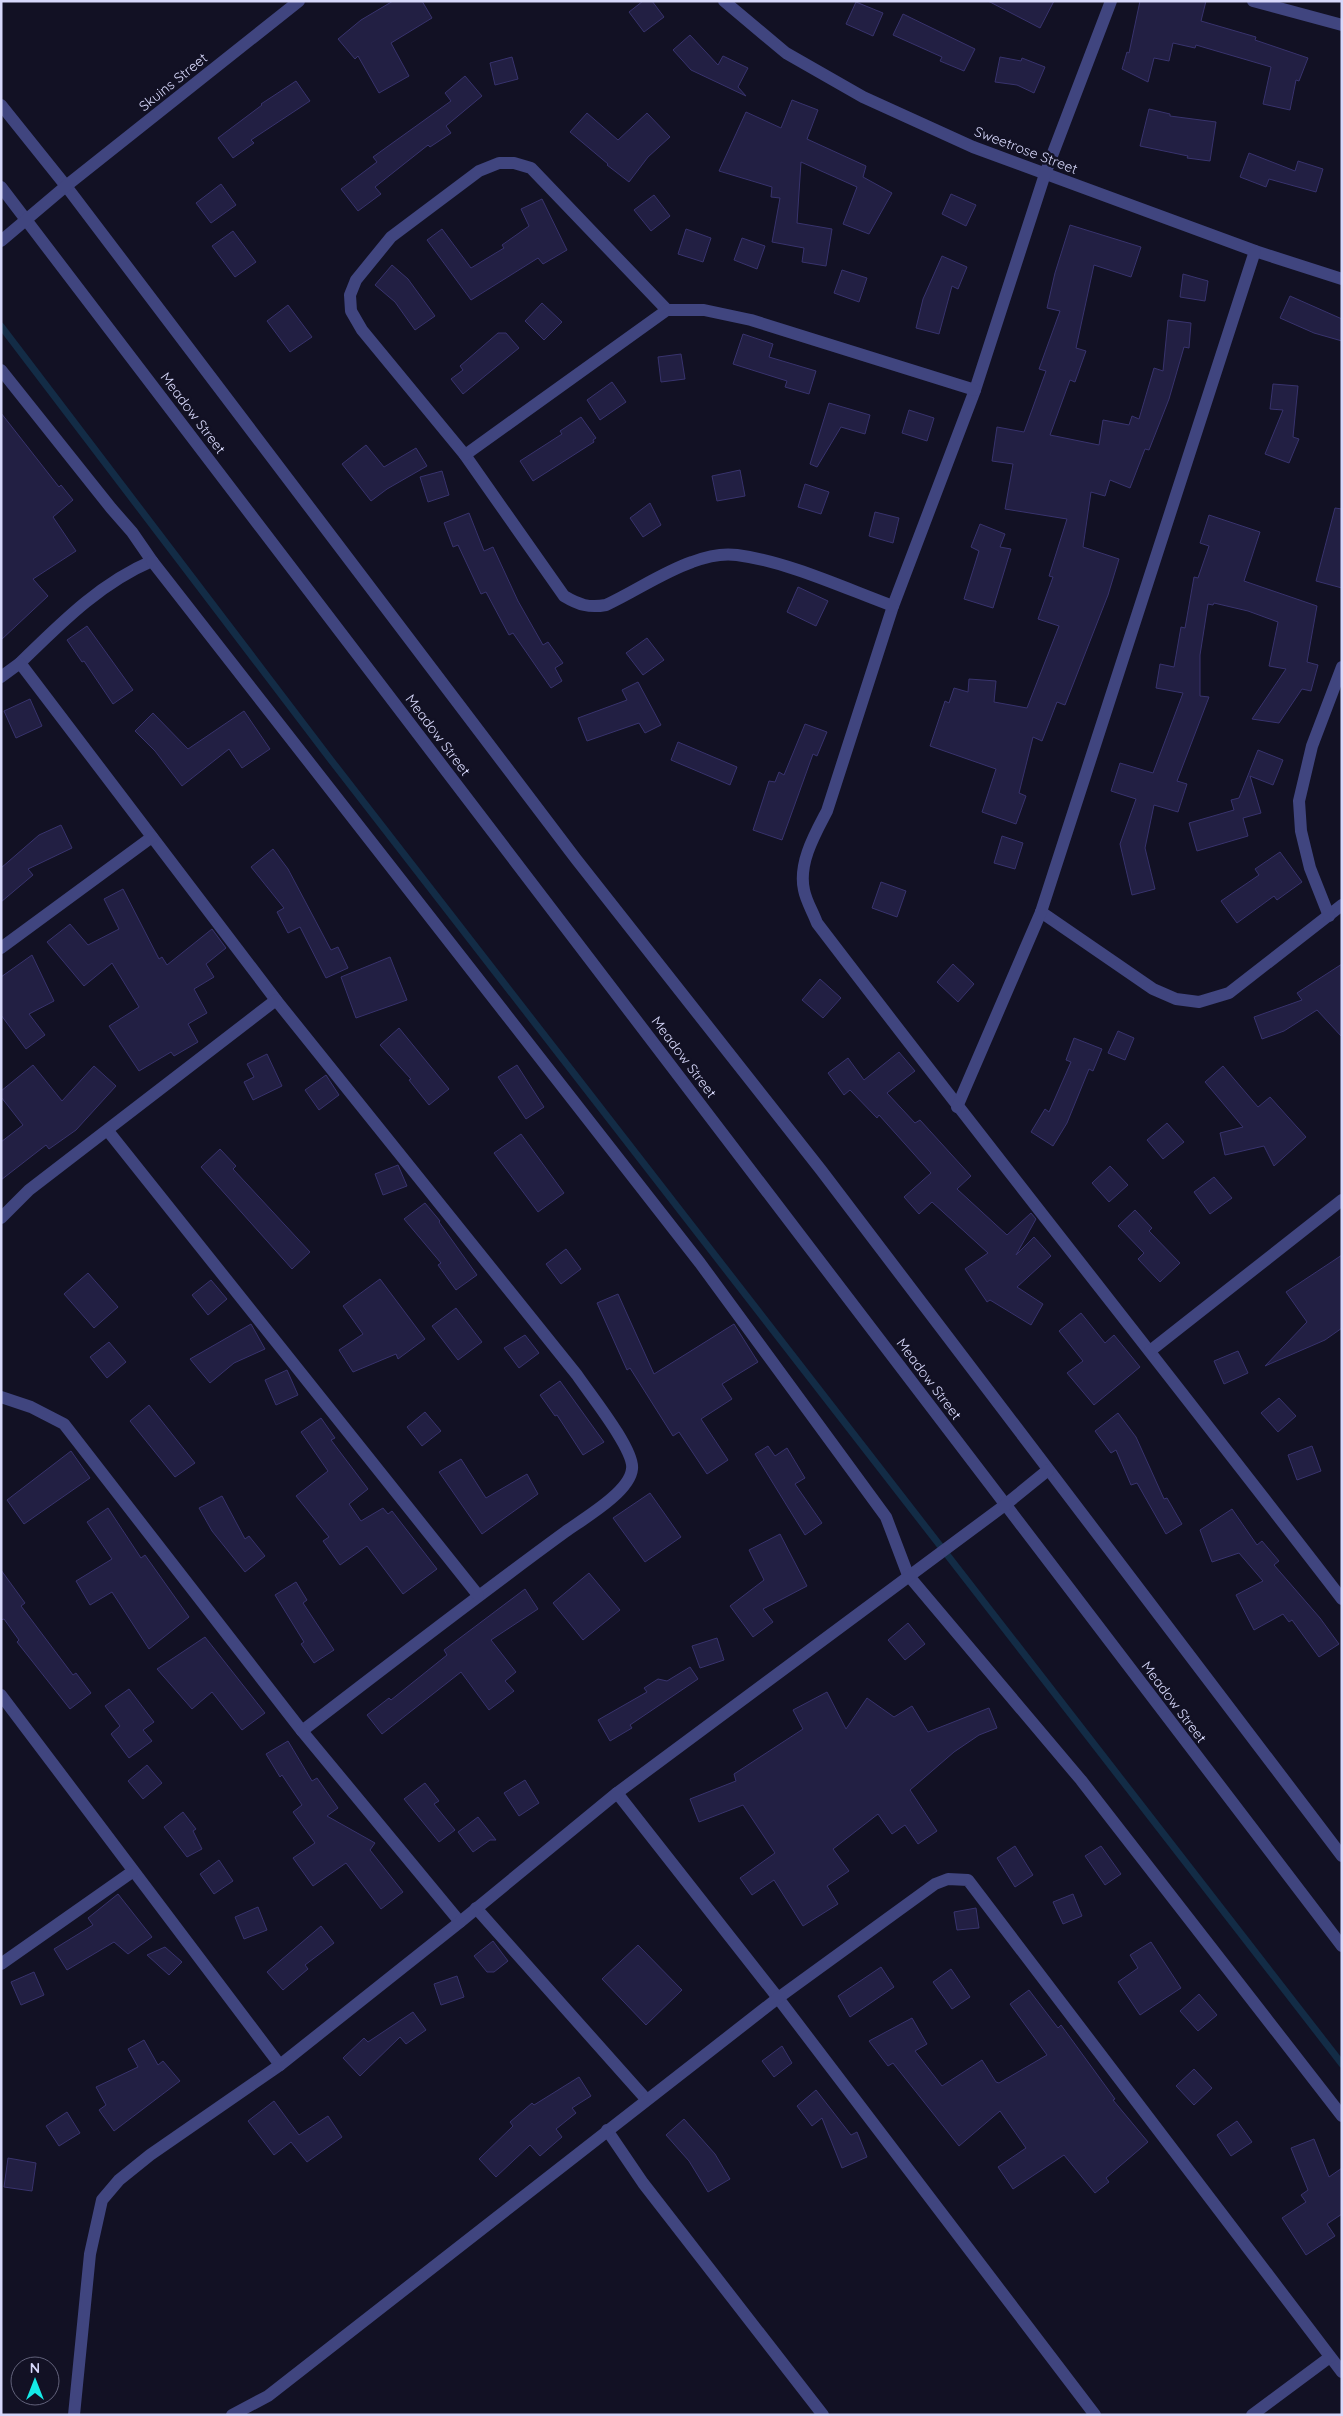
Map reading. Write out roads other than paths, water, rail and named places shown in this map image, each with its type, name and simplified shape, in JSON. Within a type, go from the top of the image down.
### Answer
[{"type":"street","name":"Skuins Street","points":[[1,241],[66,186],[299,1]]},
{"type":"street","name":"Sweetrose Street","points":[[724,1],[786,53],[864,96],[973,147],[1255,251],[1342,279]]},
{"type":"street","points":[[1111,1],[1044,174],[975,390],[893,606],[827,811],[811,842],[805,864],[804,889],[817,923],[957,1107],[1150,1351],[1342,1599]]},
{"type":"street","points":[[1252,1],[1342,24]]},
{"type":"street","points":[[1,105],[66,186],[576,859],[820,1170],[1342,1856]]},
{"type":"street","points":[[667,310],[531,168],[514,163],[499,163],[478,172],[391,236],[356,280],[350,295],[351,311],[362,330],[465,455],[564,596],[578,605],[592,608],[606,605],[691,562],[716,556],[735,555],[815,577],[893,606]]},
{"type":"street","name":"Meadow Street","points":[[1,187],[1342,1946]]},
{"type":"street","points":[[957,1107],[1041,912],[1255,251]]},
{"type":"street","points":[[465,455],[667,310],[704,310],[751,320],[975,390]]},
{"type":"street","points":[[1,370],[132,532],[152,561],[700,1263],[886,1517],[908,1575],[1081,1780],[1342,2116]]},
{"type":"street","points":[[1,677],[20,663],[65,620],[99,592],[131,570],[152,561]]},
{"type":"street","points":[[20,663],[276,1000],[577,1375],[618,1433],[633,1467],[630,1477],[611,1498],[478,1596],[302,1731]]},
{"type":"street","points":[[1329,916],[1310,868],[1301,831],[1299,801],[1312,746],[1342,667]]},
{"type":"street","points":[[1,948],[152,837]]},
{"type":"street","points":[[1041,912],[1153,989],[1176,999],[1199,1002],[1229,992],[1342,905]]},
{"type":"street","points":[[1,1218],[28,1190],[108,1131],[276,1000]]},
{"type":"street","points":[[108,1131],[478,1596]]},
{"type":"street","points":[[1150,1351],[1342,1200]]},
{"type":"street","points":[[1,1396],[31,1407],[64,1424],[302,1731],[460,1922]]},
{"type":"street","points":[[74,2415],[90,2254],[102,2200],[119,2180],[150,2156],[280,2065],[460,1922],[617,1793],[908,1575],[1005,1505],[1048,1470]]},
{"type":"street","points":[[1,1696],[132,1872],[280,2065]]},
{"type":"street","points":[[617,1793],[778,1998],[1096,2415]]},
{"type":"street","points":[[1,1964],[132,1872]]},
{"type":"street","points":[[232,2415],[268,2396],[778,1998],[936,1884],[948,1879],[968,1880],[1342,2372]]},
{"type":"street","points":[[476,1908],[646,2100]]},
{"type":"street","points":[[607,2130],[643,2183],[823,2415]]},
{"type":"street","points":[[1252,2415],[1330,2357]]},
{"type":"waterway","points":[[1,326],[334,764],[1342,2064]]}]
